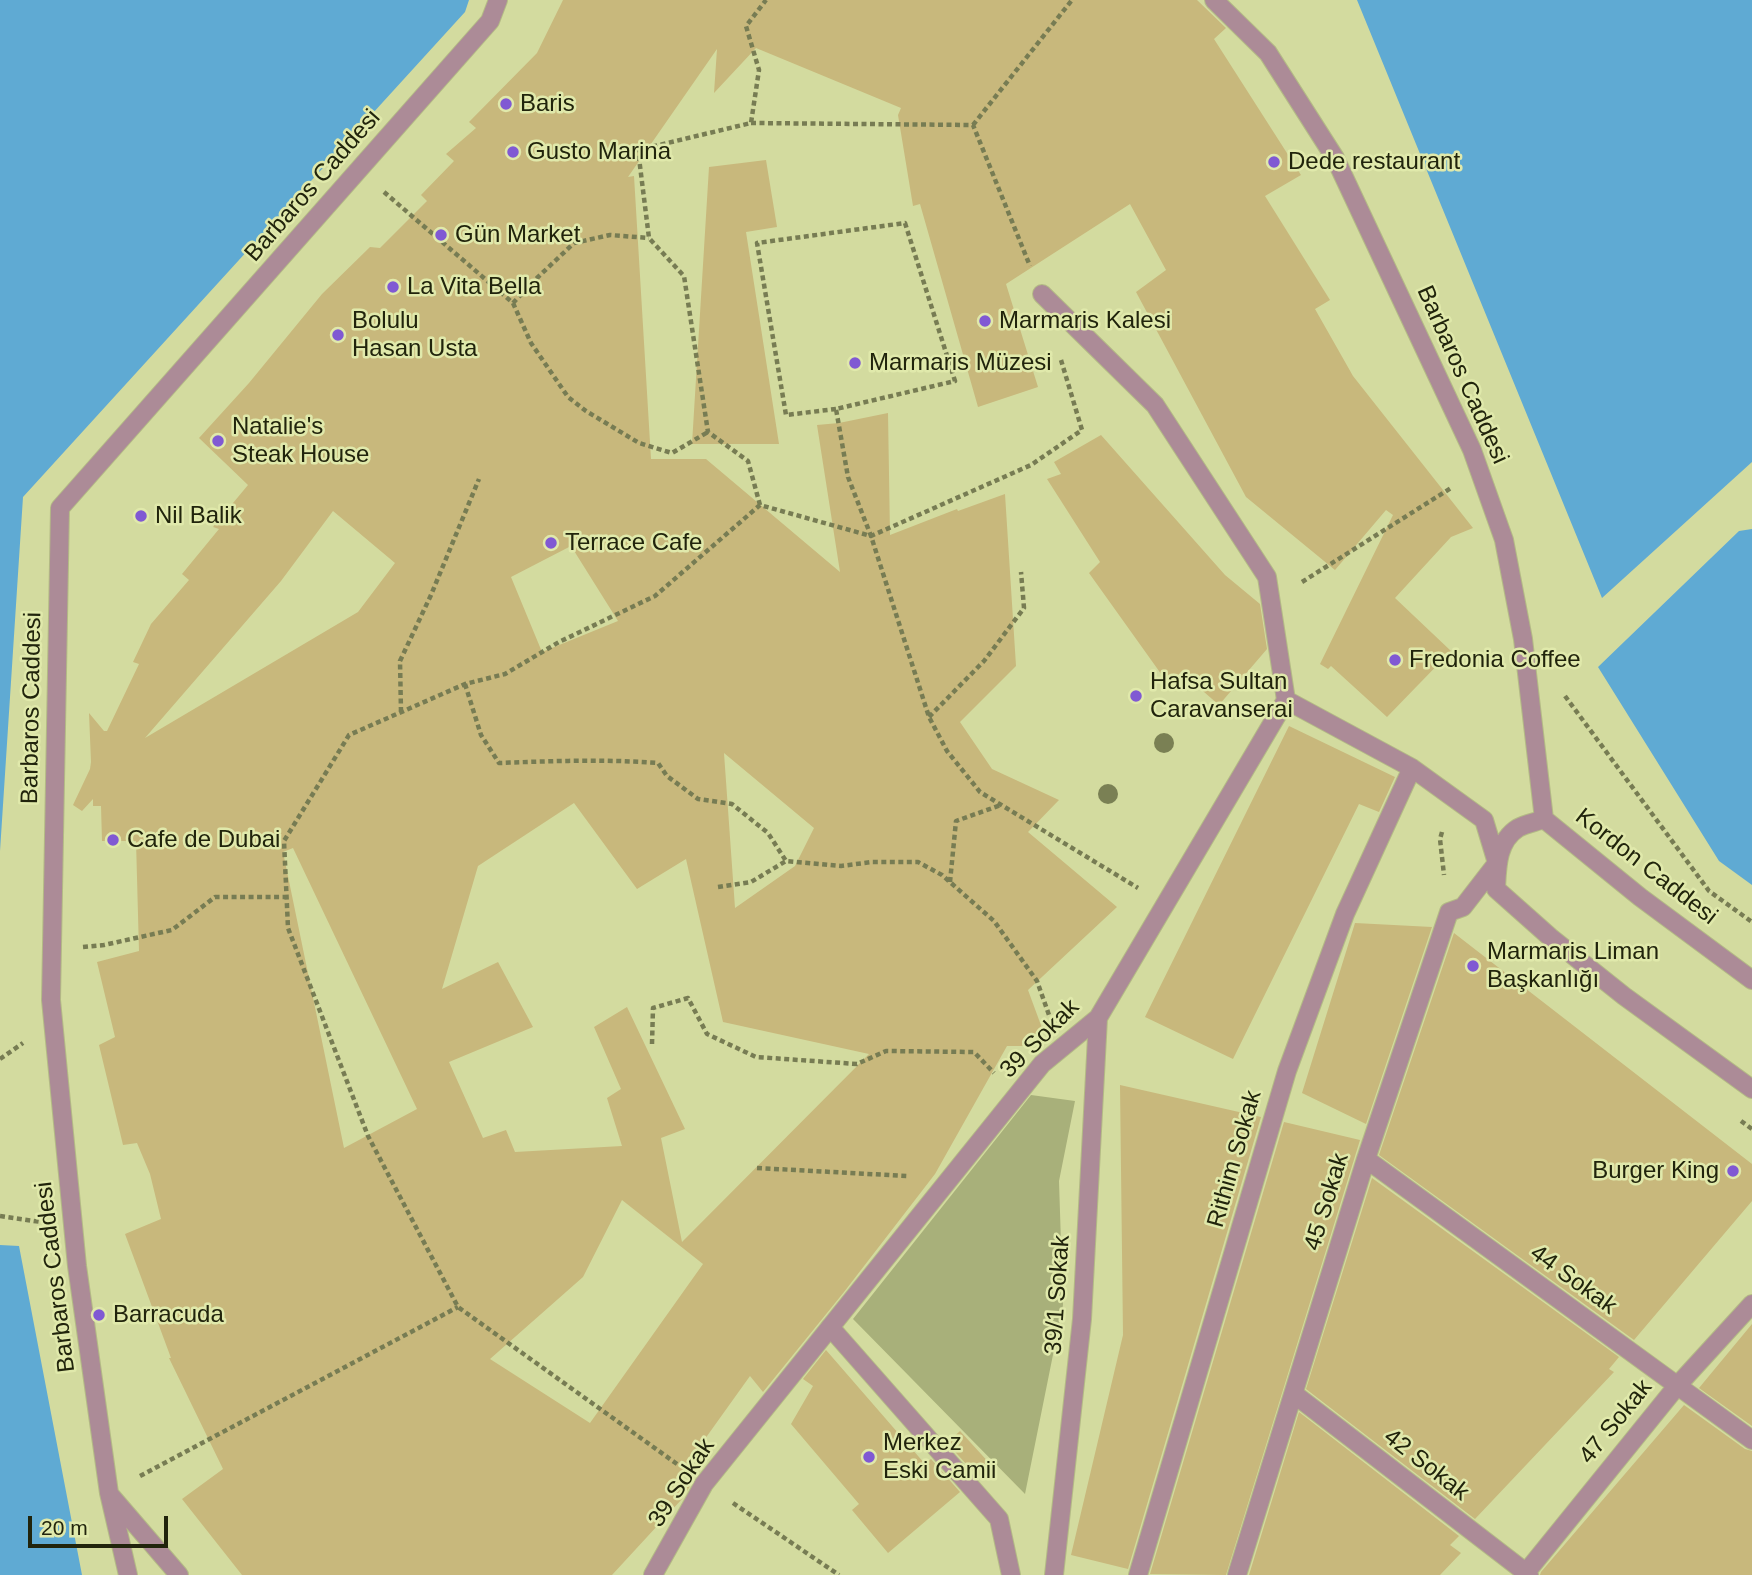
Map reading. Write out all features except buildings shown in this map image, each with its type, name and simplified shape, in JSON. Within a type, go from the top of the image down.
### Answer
[{"type":"street","name":"Barbaros Caddesi","points":[[128,1575],[109,1493],[77,1266],[51,1000],[60,508],[490,22],[498,0]]},
{"type":"street","name":"Barbaros Caddesi","points":[[1214,0],[1268,53],[1335,158],[1472,450],[1504,540],[1523,639],[1544,819]]},
{"type":"street","points":[[1042,294],[1155,405],[1268,577],[1286,700],[1412,768],[1484,820],[1497,863],[1496,889],[1550,937],[1624,996],[1752,1089]]},
{"type":"street","name":"39 Sokak","points":[[653,1575],[704,1484],[1042,1064],[1098,1018],[1286,700]]},
{"type":"street","name":"Rithim Sokak","points":[[1138,1575],[1287,1071],[1345,914],[1412,768]]},
{"type":"street","name":"Kordon Caddesi","points":[[1497,863],[1503,844],[1517,829],[1544,819],[1640,897],[1752,980]]},
{"type":"street","name":"45 Sokak","points":[[1237,1575],[1366,1160],[1449,912],[1463,906],[1497,863]]},
{"type":"street","name":"39/1 Sokak","points":[[1054,1575],[1082,1319],[1098,1018]]},
{"type":"street","name":"44 Sokak","points":[[1366,1160],[1752,1440]]},
{"type":"street","name":"47 Sokak","points":[[1527,1574],[1677,1386],[1752,1304]]},
{"type":"street","points":[[830,1327],[999,1519],[1011,1575]]},
{"type":"street","name":"42 Sokak","points":[[1294,1394],[1527,1574]]},
{"type":"street","points":[[109,1493],[179,1575]]},
{"type":"path","points":[[751,123],[759,70],[746,26],[766,0]]},
{"type":"path","points":[[973,125],[1072,0]]},
{"type":"path","points":[[760,505],[748,461],[708,432],[684,276],[649,238],[638,150],[751,123],[973,125]]},
{"type":"path","points":[[973,125],[1042,294]]},
{"type":"path","points":[[358,171],[513,303],[531,343],[568,397],[586,411],[639,443],[673,453],[708,432]]},
{"type":"path","points":[[905,223],[955,381],[836,409],[786,415],[757,243],[905,223]]},
{"type":"path","points":[[513,303],[574,243],[610,235],[649,238]]},
{"type":"path","points":[[760,505],[871,536],[1031,465],[1082,430],[1060,356]]},
{"type":"path","points":[[836,409],[848,477],[871,536],[929,718],[947,751],[980,792],[1165,905]]},
{"type":"path","points":[[1271,601],[1479,470]]},
{"type":"path","points":[[401,712],[400,661],[431,595],[479,479]]},
{"type":"path","points":[[760,505],[655,596],[559,642],[505,674],[465,684],[349,735],[284,841],[288,928],[368,1136],[458,1307],[704,1484],[839,1575]]},
{"type":"path","points":[[929,718],[984,662],[1024,608],[1021,572]]},
{"type":"path","points":[[465,684],[481,735],[499,763],[579,760],[658,764],[667,776],[698,799],[732,804],[768,834],[786,861]]},
{"type":"path","points":[[1564,694],[1709,891],[1752,922]]},
{"type":"path","points":[[950,882],[956,821],[1002,805]]},
{"type":"path","points":[[718,887],[751,882],[786,861],[841,866],[872,862],[918,862],[942,875],[994,921],[1037,981],[1061,1049]]},
{"type":"path","points":[[51,951],[104,945],[172,930],[215,897],[286,897]]},
{"type":"path","points":[[652,1044],[653,1008],[688,998],[707,1034],[755,1057],[857,1064],[886,1051],[974,1052],[1016,1096]]},
{"type":"path","points":[[757,1168],[950,1179]]},
{"type":"path","points":[[109,1493],[458,1307]]},
{"type":"green space","points":[[1031,1095],[1075,1101],[1059,1181],[1063,1305],[1025,1494],[853,1319]]},
{"type":"water","points":[[0,0],[469,0],[465,12],[23,497],[0,851]]},
{"type":"water","points":[[1357,0],[1752,0],[1752,462],[1602,598]]},
{"type":"water","points":[[1752,529],[1752,885],[1719,861],[1598,667],[1739,531]]},
{"type":"water","points":[[0,1245],[19,1246],[82,1575],[0,1575]]},
{"type":"place","name":"Baris","points":[[506,104]]},
{"type":"place","name":"Gusto Marina","points":[[513,152]]},
{"type":"place","name":"Dede restaurant","points":[[1274,162]]},
{"type":"place","name":"Gün Market","points":[[441,235]]},
{"type":"place","name":"La Vita Bella","points":[[393,287]]},
{"type":"place","name":"Marmaris Kalesi","points":[[985,321]]},
{"type":"place","name":"Bolulu Hasan Usta","points":[[338,335]]},
{"type":"place","name":"Marmaris Müzesi","points":[[855,363]]},
{"type":"place","name":"Natalie's Steak House","points":[[218,441]]},
{"type":"place","name":"Nil Balik","points":[[141,516]]},
{"type":"place","name":"Terrace Cafe","points":[[551,543]]},
{"type":"place","name":"Fredonia Coffee","points":[[1395,660]]},
{"type":"place","name":"Hafsa Sultan Caravanserai","points":[[1136,696]]},
{"type":"place","name":"Cafe de Dubai","points":[[113,840]]},
{"type":"place","name":"Marmaris Liman Başkanlığı","points":[[1473,966]]},
{"type":"place","name":"Burger King","points":[[1733,1171]]},
{"type":"place","name":"Barracuda","points":[[99,1315]]},
{"type":"place","name":"Merkez Eski Camii","points":[[869,1457]]}]
